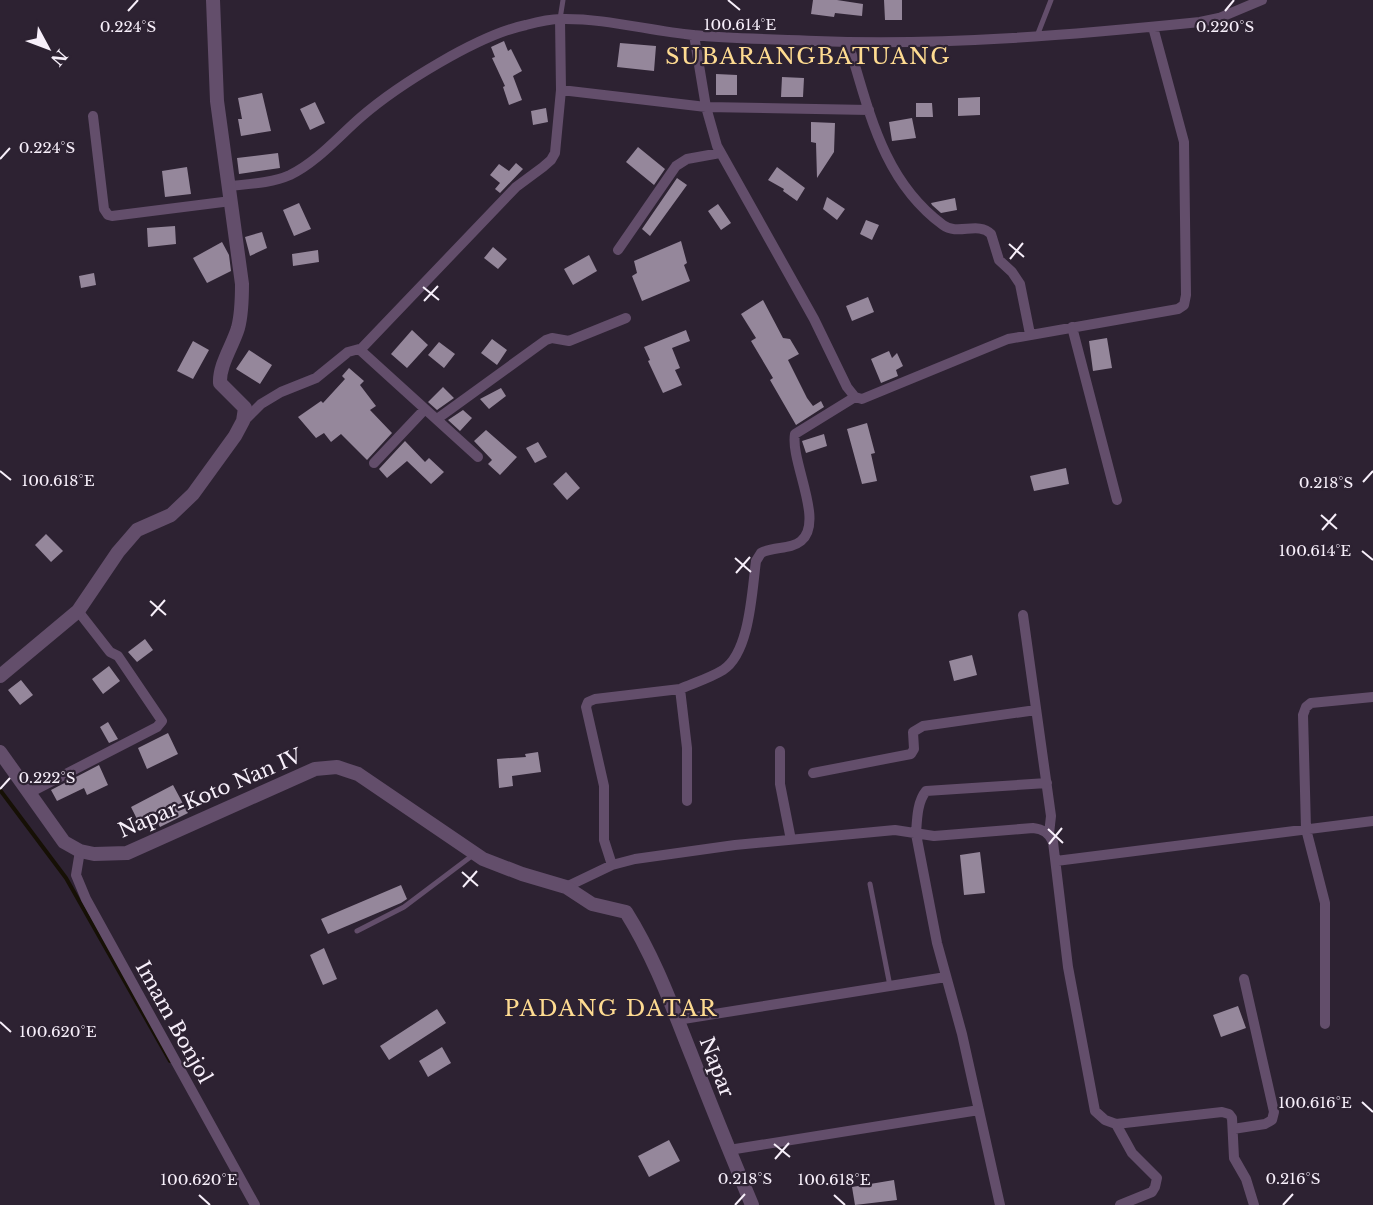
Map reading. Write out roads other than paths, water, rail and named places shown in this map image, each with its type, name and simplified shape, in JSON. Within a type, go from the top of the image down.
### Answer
[{"type":"street","points":[[213,0],[217,101],[242,284],[242,308],[238,327],[220,383],[242,404],[244,418]]},
{"type":"street","points":[[230,186],[278,179],[294,173],[364,115],[447,59],[513,28],[560,19],[694,35],[848,42],[965,41],[1200,22],[1219,18],[1262,0]]},
{"type":"street","points":[[362,349],[516,187],[551,160],[555,153],[561,90],[560,19]]},
{"type":"street","points":[[612,865],[605,849],[604,786],[586,707],[588,702],[595,699],[680,689],[725,669],[739,650],[747,630],[756,561],[761,553],[794,546],[808,531],[810,519],[796,451],[795,434],[855,397],[869,397],[990,345],[1030,334],[1178,309],[1185,301],[1184,142],[1152,27]]},
{"type":"street","points":[[694,35],[706,107],[720,153],[814,319],[847,387],[855,397]]},
{"type":"street","points":[[848,42],[873,127],[896,174],[910,193],[949,229],[981,228],[991,234],[999,260],[1020,284],[1030,334]]},
{"type":"street","points":[[561,90],[706,107],[869,110]]},
{"type":"street","points":[[93,116],[104,209],[111,216],[231,201]]},
{"type":"street","points":[[618,250],[676,166],[687,159],[720,153]]},
{"type":"street","points":[[437,419],[546,340],[552,338],[569,341],[626,318]]},
{"type":"street","points":[[1072,327],[1117,500]]},
{"type":"street","points":[[0,676],[78,611],[132,535],[142,526],[171,515],[185,503],[235,436],[244,418],[281,392],[316,378],[348,352],[362,349],[478,457]]},
{"type":"street","points":[[374,463],[425,409]]},
{"type":"street","points":[[29,792],[157,727],[162,720],[118,656],[110,652],[78,611]]},
{"type":"street","points":[[1023,615],[1051,816],[1049,834],[1053,842],[1068,967],[1093,1105],[1099,1116],[1116,1124],[1222,1112],[1231,1115],[1234,1158],[1245,1175],[1254,1205]]},
{"type":"street","points":[[680,689],[687,748],[687,801]]},
{"type":"street","points":[[1326,1023],[1325,903],[1306,829],[1303,716],[1306,707],[1315,702],[1373,697]]},
{"type":"street","points":[[813,773],[911,754],[914,749],[913,732],[923,726],[1036,710]]},
{"type":"street","points":[[780,751],[780,784],[791,840]]},
{"type":"street","points":[[1,754],[64,842],[80,851]]},
{"type":"street","name":"Napar-Koto Nan IV","points":[[80,851],[106,855],[127,853],[315,769],[337,767],[358,774],[474,854],[502,867],[566,887],[592,904]]},
{"type":"street","points":[[1000,1205],[962,1034],[937,943],[916,834],[918,812],[926,791],[1047,783]]},
{"type":"street","points":[[1056,861],[1373,821]]},
{"type":"street","points":[[566,887],[612,865],[634,859],[724,847],[895,830],[934,836],[1033,828],[1049,834]]},
{"type":"street","name":"Imam Bonjol","points":[[80,851],[76,875],[86,899],[255,1205]]},
{"type":"street","name":"Napar","points":[[592,904],[626,912],[642,938],[752,1205]]},
{"type":"street","points":[[677,1020],[946,976]]},
{"type":"street","points":[[1233,1129],[1265,1124],[1273,1116],[1273,1107],[1244,979]]},
{"type":"street","points":[[729,1150],[979,1110]]},
{"type":"street","points":[[1116,1124],[1132,1153],[1157,1178],[1152,1192],[1120,1205]]},
{"type":"lane","points":[[560,19],[563,0]]},
{"type":"lane","points":[[1036,37],[1051,0]]},
{"type":"lane","points":[[357,931],[404,907],[474,854]]},
{"type":"lane","points":[[870,884],[890,986]]},
{"type":"waterway","points":[[0,790],[66,878],[170,1061]]},
{"type":"district","name":"SUBARANGBATUANG","points":[[808,56]]},
{"type":"district","name":"PADANG DATAR","points":[[611,1008]]}]
